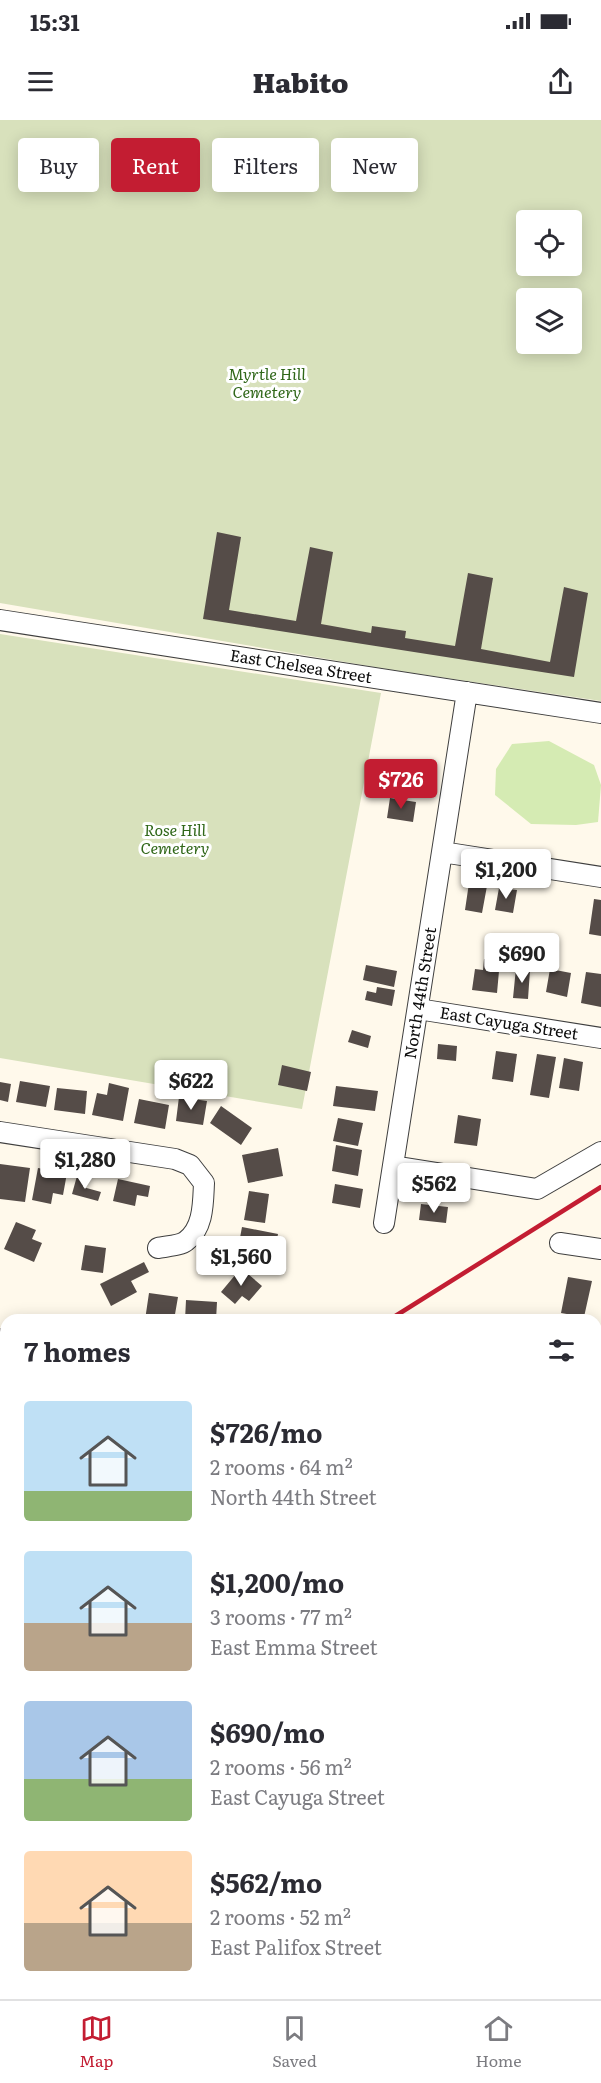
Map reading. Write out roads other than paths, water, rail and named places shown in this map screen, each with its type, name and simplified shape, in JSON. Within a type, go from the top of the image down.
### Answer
[{"type":"street","name":"East Chelsea Street","points":[[0,620],[601,713]]},
{"type":"street","name":"North 44th Street","points":[[384,1223],[467,692]]},
{"type":"street","points":[[442,852],[601,877]]},
{"type":"street","name":"East Cayuga Street","points":[[418,1009],[601,1038]]},
{"type":"street","points":[[0,1132],[174,1159],[190,1165],[204,1183],[198,1227],[185,1242],[158,1248]]},
{"type":"street","points":[[393,1166],[537,1189],[601,1152]]},
{"type":"street","points":[[560,1243],[601,1249]]},
{"type":"railway","points":[[399,1314],[601,1187]]},
{"type":"park label","name":"Myrtle Hill Cemetery","points":[[267,383]]},
{"type":"park label","name":"Rose Hill Cemetery","points":[[175,839]]}]
